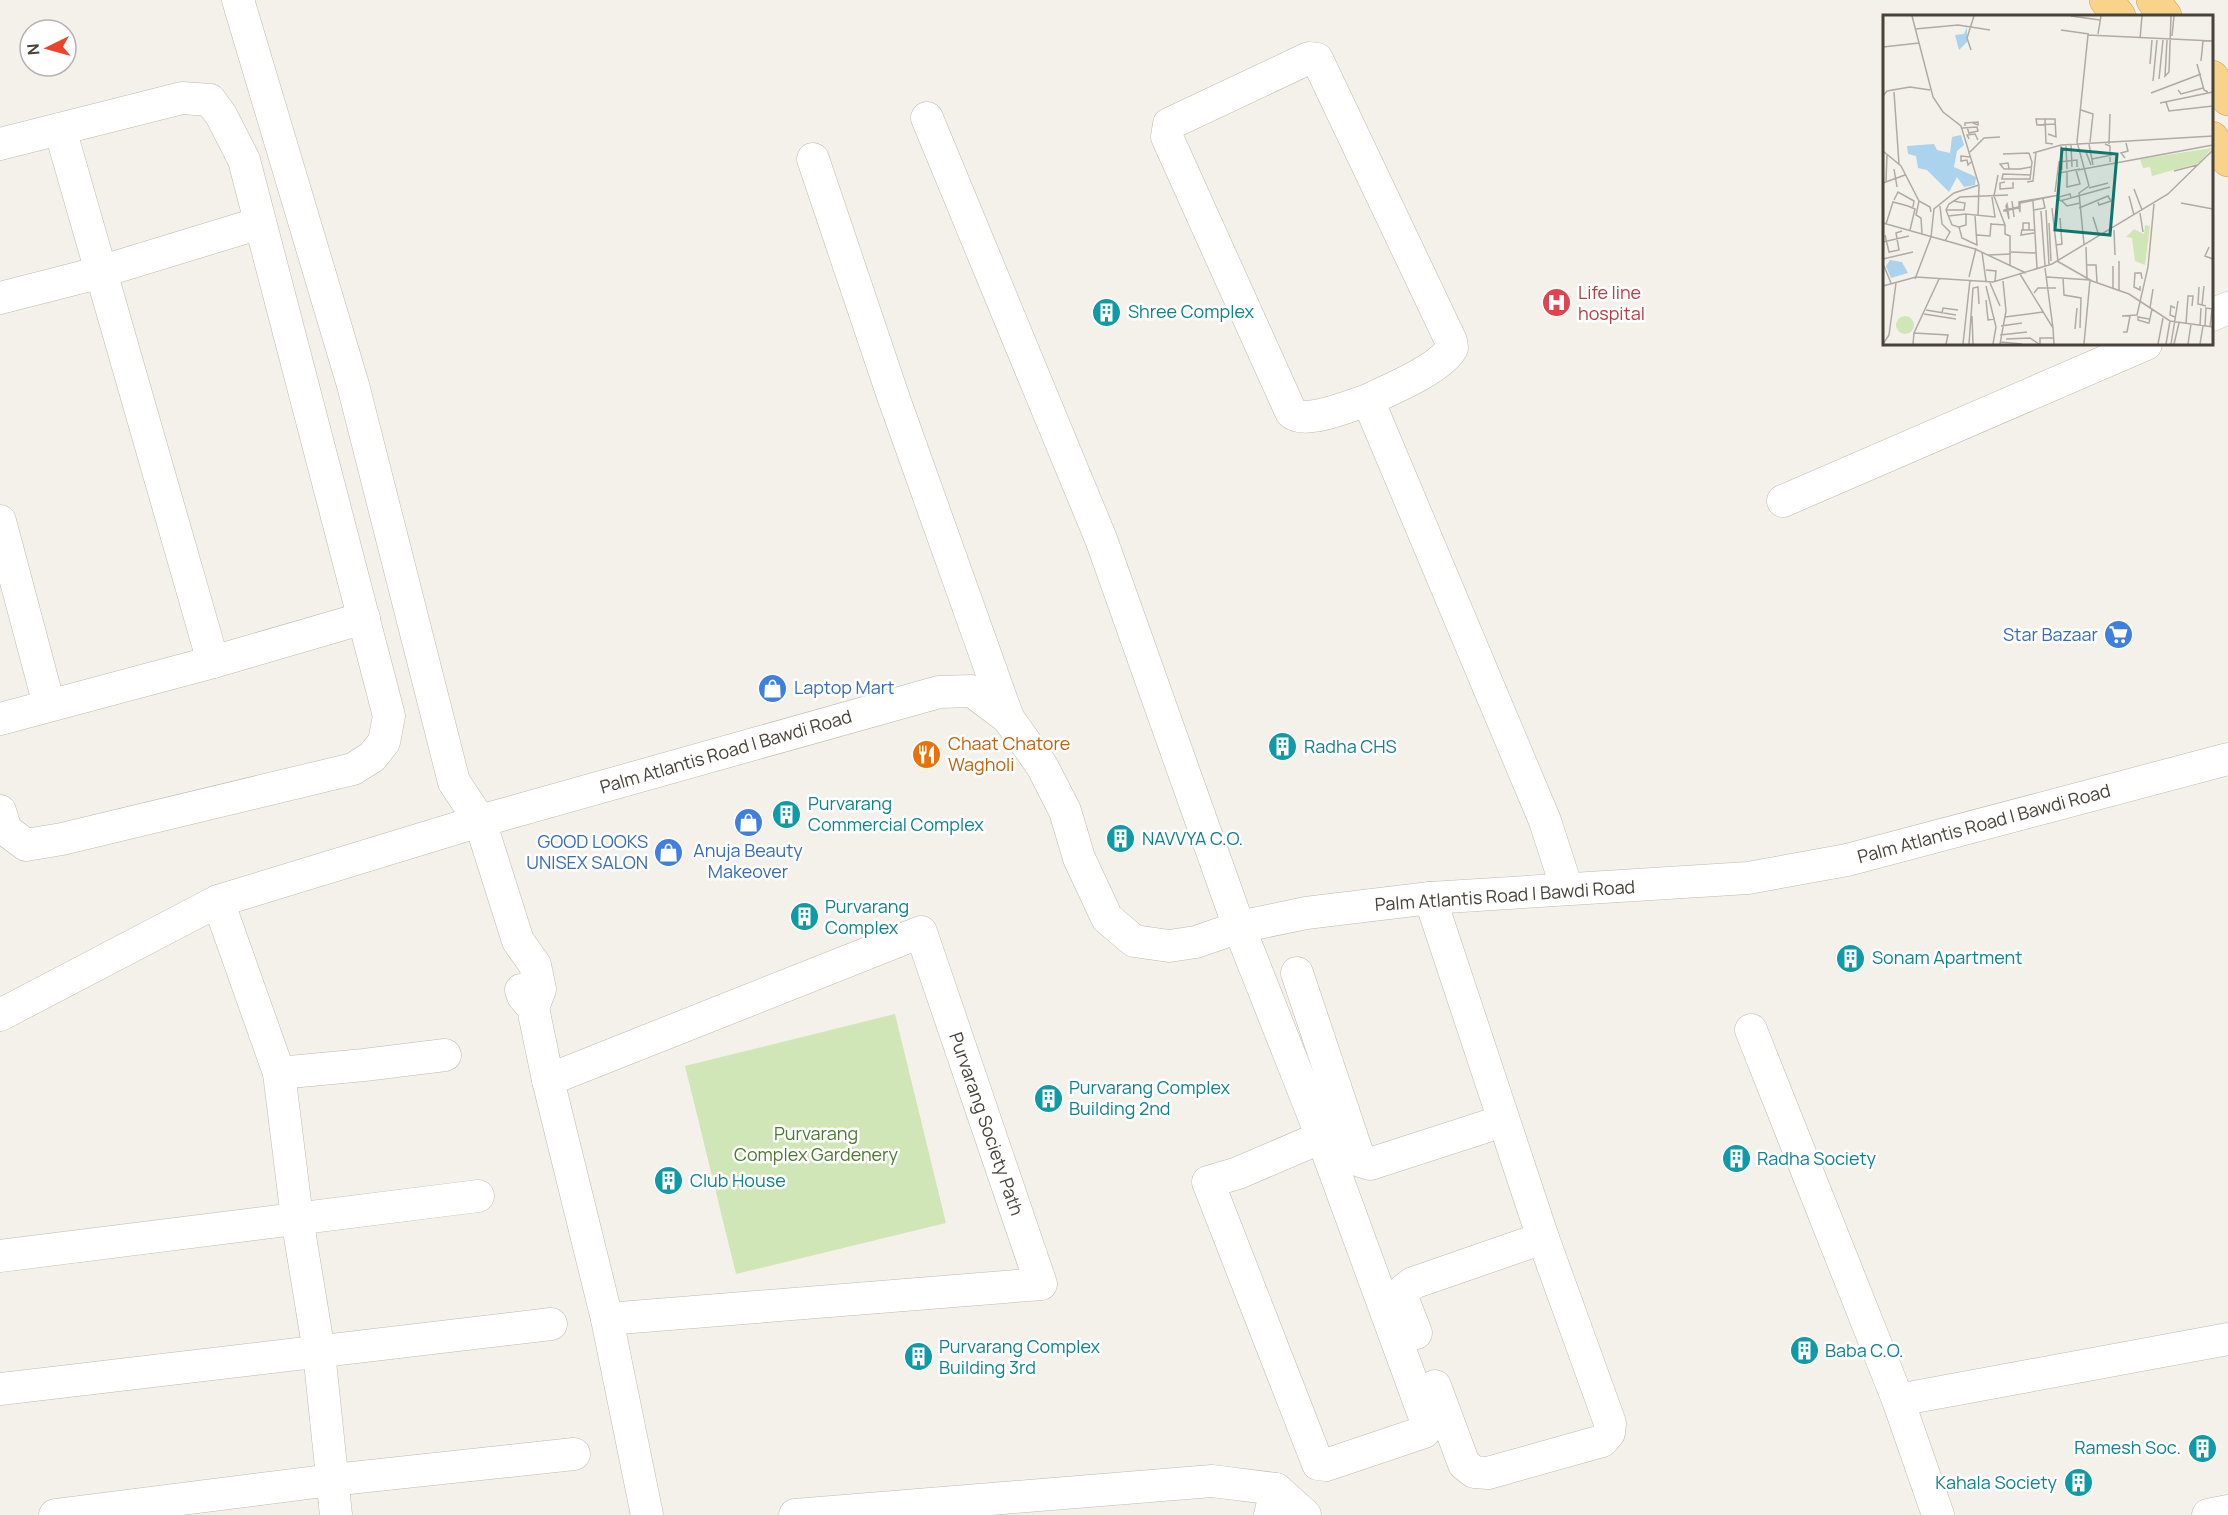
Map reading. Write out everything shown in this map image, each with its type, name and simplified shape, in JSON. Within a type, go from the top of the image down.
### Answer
[{"type":"highway","points":[[2106,0],[2118,15]]},
{"type":"highway","points":[[2153,0],[2165,15]]},
{"type":"highway","points":[[2213,80],[2228,99]]},
{"type":"highway","points":[[2213,141],[2228,160]]},
{"type":"street","points":[[238,0],[353,385],[454,782],[480,821],[518,940],[517,969],[520,985],[523,996],[533,1008],[548,1080],[607,1319],[647,1515]]},
{"type":"street","points":[[1309,58],[1317,59],[1451,340],[1452,348],[1449,354],[1422,373],[1368,400],[1308,418],[1294,416],[1167,137],[1169,124],[1309,58]]},
{"type":"street","points":[[0,144],[182,98],[210,100],[221,115],[244,160],[389,716],[384,742],[372,757],[353,769],[74,836],[26,845],[6,830],[0,811]]},
{"type":"street","points":[[927,118],[1101,539],[1239,927],[1322,1137],[1428,1426],[1424,1432],[1326,1465],[1318,1464],[1208,1182],[1238,1173],[1322,1137]]},
{"type":"street","points":[[60,129],[213,662]]},
{"type":"street","points":[[813,159],[897,406],[1008,718]]},
{"type":"street","points":[[0,298],[101,272],[260,223]]},
{"type":"street","points":[[2213,314],[2228,308]]},
{"type":"street","points":[[1783,501],[2144,345]]},
{"type":"street","points":[[1368,400],[1545,821],[1567,890]]},
{"type":"street","points":[[0,521],[49,705]]},
{"type":"street","points":[[0,718],[213,662],[364,618]]},
{"type":"street","name":"Palm Atlantis Road | Bawdi Road","points":[[0,1015],[218,901],[480,821],[939,692],[972,691],[1008,718],[1042,766],[1065,811],[1079,858],[1107,918],[1134,941],[1169,946],[1196,942],[1239,927],[1306,913],[1430,898],[1748,878],[1847,860],[2228,759]]},
{"type":"street","points":[[1430,898],[1543,1238],[1610,1423],[1609,1433],[1602,1441],[1488,1473],[1474,1472],[1464,1464],[1402,1297],[1404,1290],[1413,1283],[1543,1238]]},
{"type":"street","points":[[218,901],[279,1072],[297,1218],[319,1352],[336,1515]]},
{"type":"street","name":"Purvarang Society Path","points":[[548,1080],[921,932],[1041,1284],[607,1319]]},
{"type":"street","points":[[1297,973],[1360,1161],[1370,1164],[1503,1121]]},
{"type":"street","points":[[1751,1030],[1898,1400],[1938,1515]]},
{"type":"street","points":[[279,1072],[445,1055]]},
{"type":"street","points":[[0,1256],[478,1196]]},
{"type":"street","points":[[0,1389],[551,1324]]},
{"type":"street","points":[[1898,1400],[2228,1339]]},
{"type":"street","points":[[55,1515],[332,1480],[574,1454]]},
{"type":"street","points":[[795,1515],[1212,1481],[1305,1515]]},
{"type":"street","points":[[2208,1515],[2228,1511]]},
{"type":"green space","name":"Purvarang Complex Gardenery","points":[[895,1014],[946,1223],[736,1274],[685,1066]]},
{"type":"place","name":"Life line hospital","points":[[1557,303]]},
{"type":"place","name":"Shree Complex","points":[[1107,312]]},
{"type":"place","name":"Star Bazaar","points":[[2119,635]]},
{"type":"place","name":"Laptop Mart","points":[[773,688]]},
{"type":"place","name":"Radha CHS","points":[[1283,747]]},
{"type":"place","name":"Chaat Chatore Wagholi","points":[[927,754]]},
{"type":"place","name":"Purvarang Commercial Complex","points":[[787,814]]},
{"type":"place","name":"Anuja Beauty Makeover","points":[[748,822]]},
{"type":"place","name":"NAVVYA C.O.","points":[[1121,839]]},
{"type":"place","name":"GOOD LOOKS UNISEX SALON","points":[[669,852]]},
{"type":"place","name":"Purvarang Complex","points":[[804,917]]},
{"type":"place","name":"Sonam Apartment","points":[[1851,958]]},
{"type":"place","name":"Purvarang Complex Building 2nd","points":[[1048,1098]]},
{"type":"place","name":"Radha Society","points":[[1736,1159]]},
{"type":"place","name":"Club House","points":[[669,1181]]},
{"type":"place","name":"Baba C.O.","points":[[1804,1351]]},
{"type":"place","name":"Purvarang Complex Building 3rd","points":[[918,1357]]},
{"type":"place","name":"Ramesh Soc.","points":[[2202,1448]]},
{"type":"place","name":"Kahala Society","points":[[2078,1483]]}]
